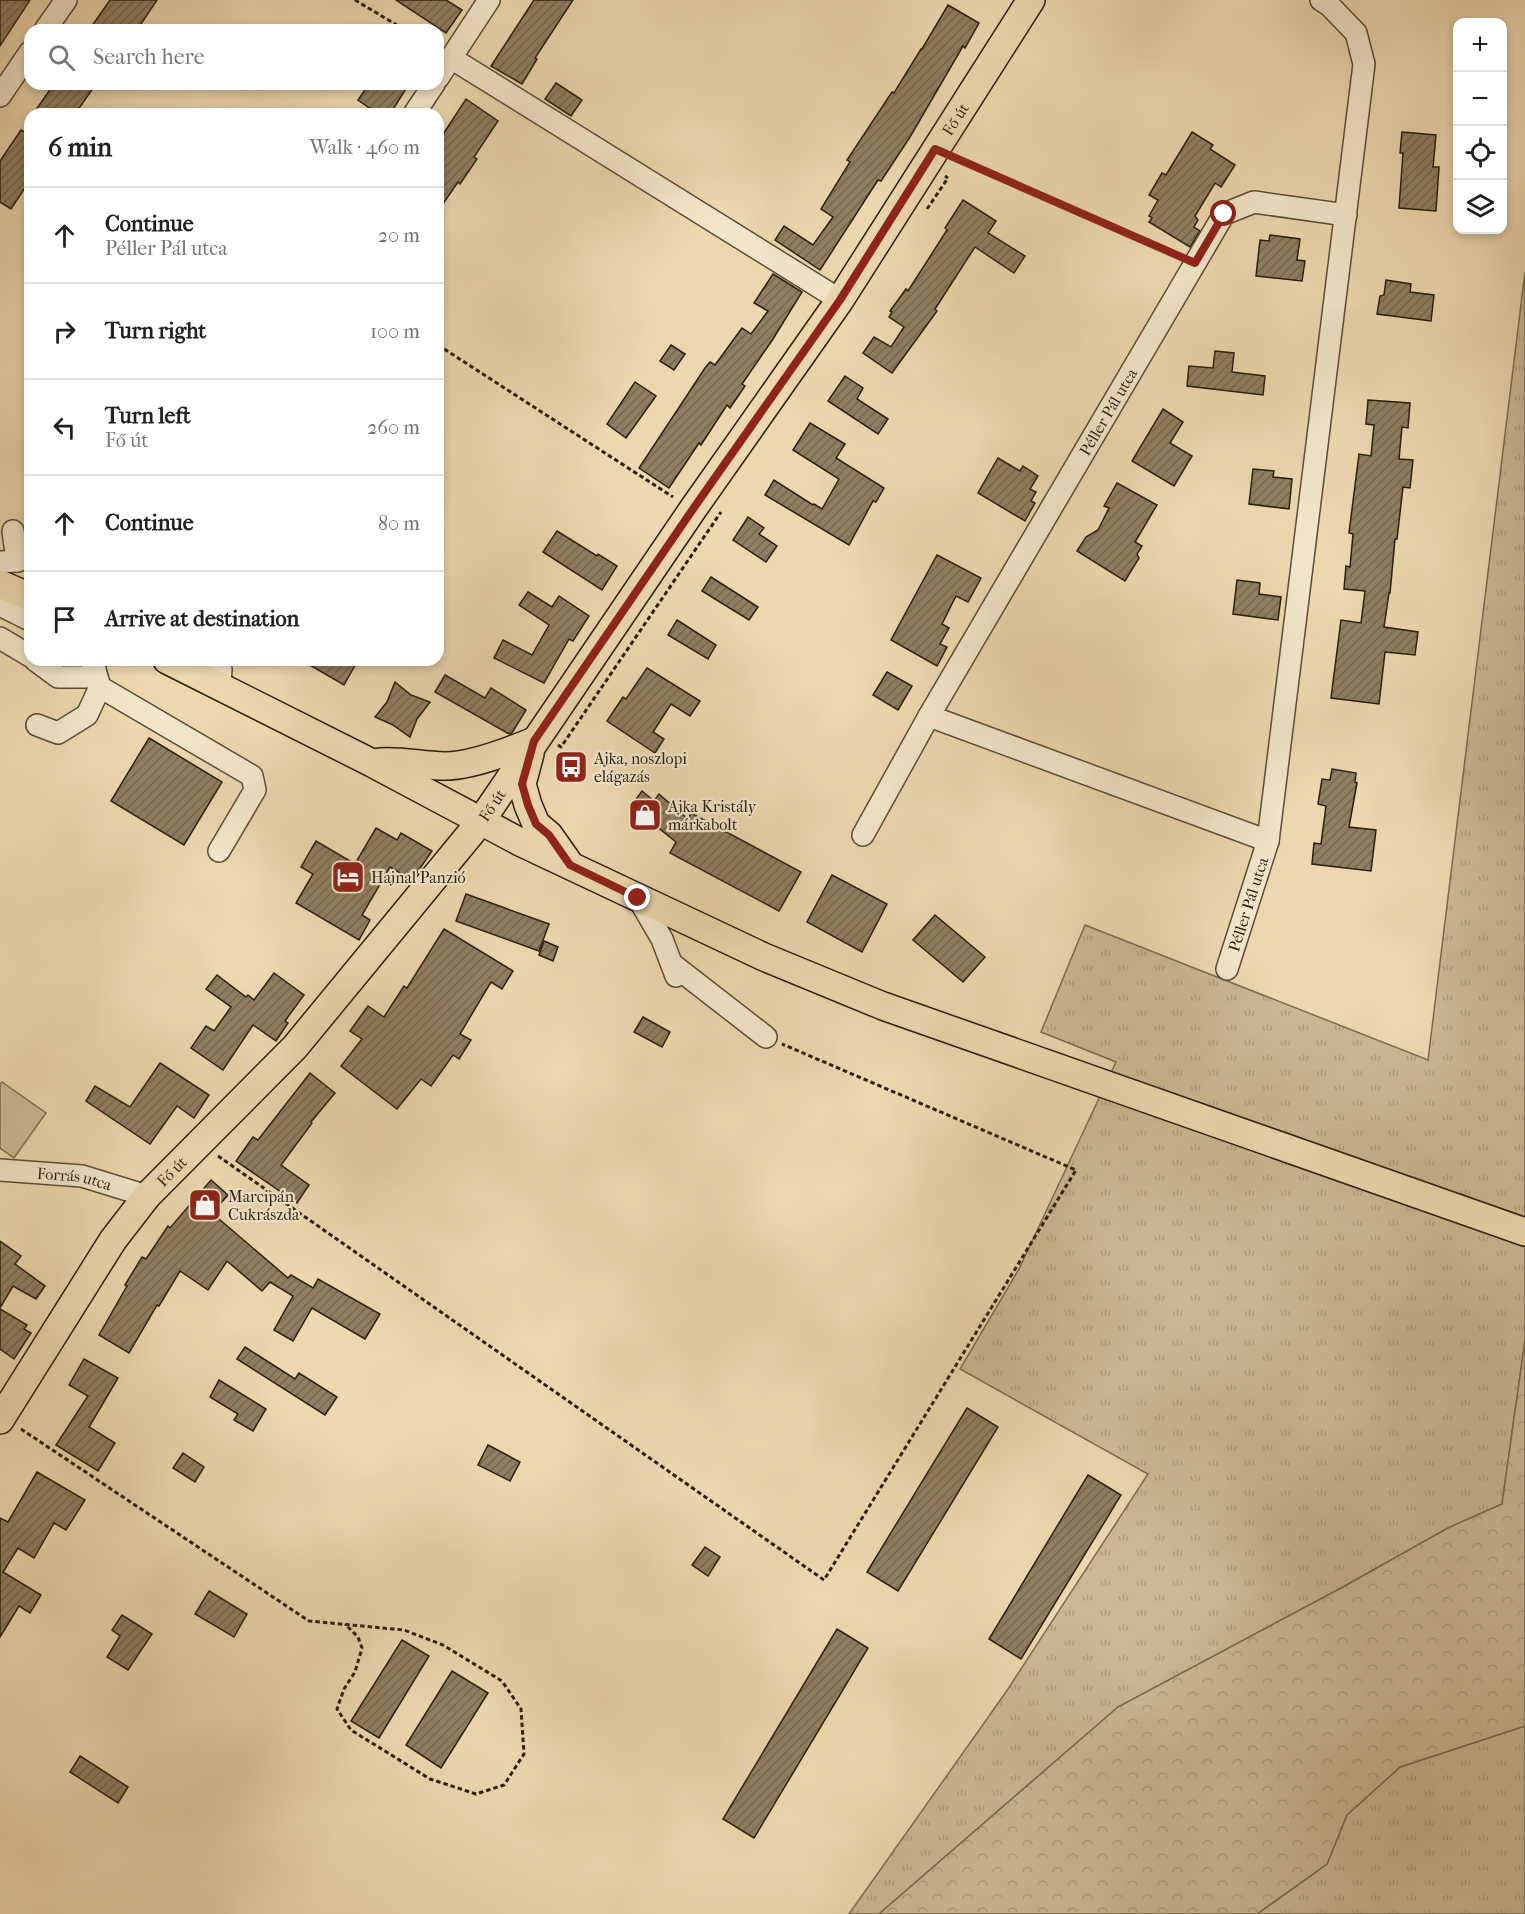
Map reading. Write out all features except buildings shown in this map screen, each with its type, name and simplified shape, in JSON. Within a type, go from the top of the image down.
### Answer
[{"type":"main road","name":"Fő út","points":[[1,1418],[113,1240],[147,1196],[295,1047],[481,820],[693,509],[840,300],[1031,0]]},
{"type":"main road","points":[[0,584],[24,594]]},
{"type":"main road","points":[[191,666],[218,673],[372,763],[481,820],[638,898],[765,957],[883,1006],[1525,1232]]},
{"type":"main road","points":[[372,763],[392,761],[416,765],[448,766],[505,753],[534,741]]},
{"type":"main road","points":[[534,741],[522,784],[528,805],[536,824],[549,835],[570,865]]},
{"type":"street","points":[[49,24],[66,0]]},
{"type":"street","points":[[444,69],[489,0]]},
{"type":"street","name":"Péller Pál utca","points":[[1227,969],[1268,841],[1364,64],[1356,33],[1329,5],[1321,0]]},
{"type":"street","points":[[451,58],[840,300]]},
{"type":"street","points":[[0,96],[24,61]]},
{"type":"street","points":[[418,108],[430,90]]},
{"type":"street","name":"Péller Pál utca","points":[[863,835],[929,716],[1224,214],[1254,202],[1346,215]]},
{"type":"street","points":[[13,531],[16,560]]},
{"type":"street","points":[[0,605],[24,617]]},
{"type":"street","points":[[0,638],[24,653]]},
{"type":"street","points":[[43,666],[58,677],[86,677],[96,672]]},
{"type":"street","points":[[37,725],[58,733],[87,715],[96,672]]},
{"type":"street","points":[[96,672],[252,776],[255,790],[219,851]]},
{"type":"street","name":"Péller Pál utca","points":[[929,716],[1268,841]]},
{"type":"street","points":[[638,898],[662,939],[674,971],[766,1037]]},
{"type":"street","name":"Forrás utca","points":[[0,1170],[82,1176],[147,1196]]},
{"type":"path","points":[[355,0],[395,24]]},
{"type":"path","points":[[935,149],[1195,263]]},
{"type":"path","points":[[444,349],[693,509]]},
{"type":"path","points":[[200,1143],[824,1580],[1076,1170],[766,1037]]},
{"type":"path","points":[[1,1418],[309,1621],[345,1624],[404,1630],[443,1645],[502,1681],[521,1709],[524,1754],[504,1785],[476,1794],[430,1779],[351,1730],[337,1709],[344,1689],[355,1672],[362,1648],[358,1637],[345,1624]]},
{"type":"green space","points":[[1525,272],[1525,1340],[1502,1504],[1448,1528],[1118,1707],[879,1914],[849,1914],[1006,1692],[1148,1474],[960,1369],[1019,1269],[1116,1062],[1041,1032],[1085,925],[1428,1060]]},
{"type":"green space","points":[[2,1082],[46,1113],[14,1158],[0,1148],[0,1084]]},
{"type":"green space","points":[[1525,1340],[1525,1726],[1400,1767],[1347,1815],[1327,1864],[1257,1914],[879,1914],[1118,1707],[1448,1528],[1502,1504]]},
{"type":"green space","points":[[1525,1726],[1525,1914],[1257,1914],[1327,1864],[1347,1815],[1400,1767]]},
{"type":"place","name":"Ajka, noszlopi elágazás","points":[[571,767]]},
{"type":"place","name":"Ajka Kristály márkabolt","points":[[645,815]]},
{"type":"place","name":"Hajnal Panzió","points":[[348,877]]},
{"type":"place","name":"Marcipán Cukrászda","points":[[205,1205]]},
{"type":"route","points":[[638,898],[570,865],[549,835],[536,824],[522,784],[534,741],[840,300],[935,149],[1195,263],[1224,214]]}]
